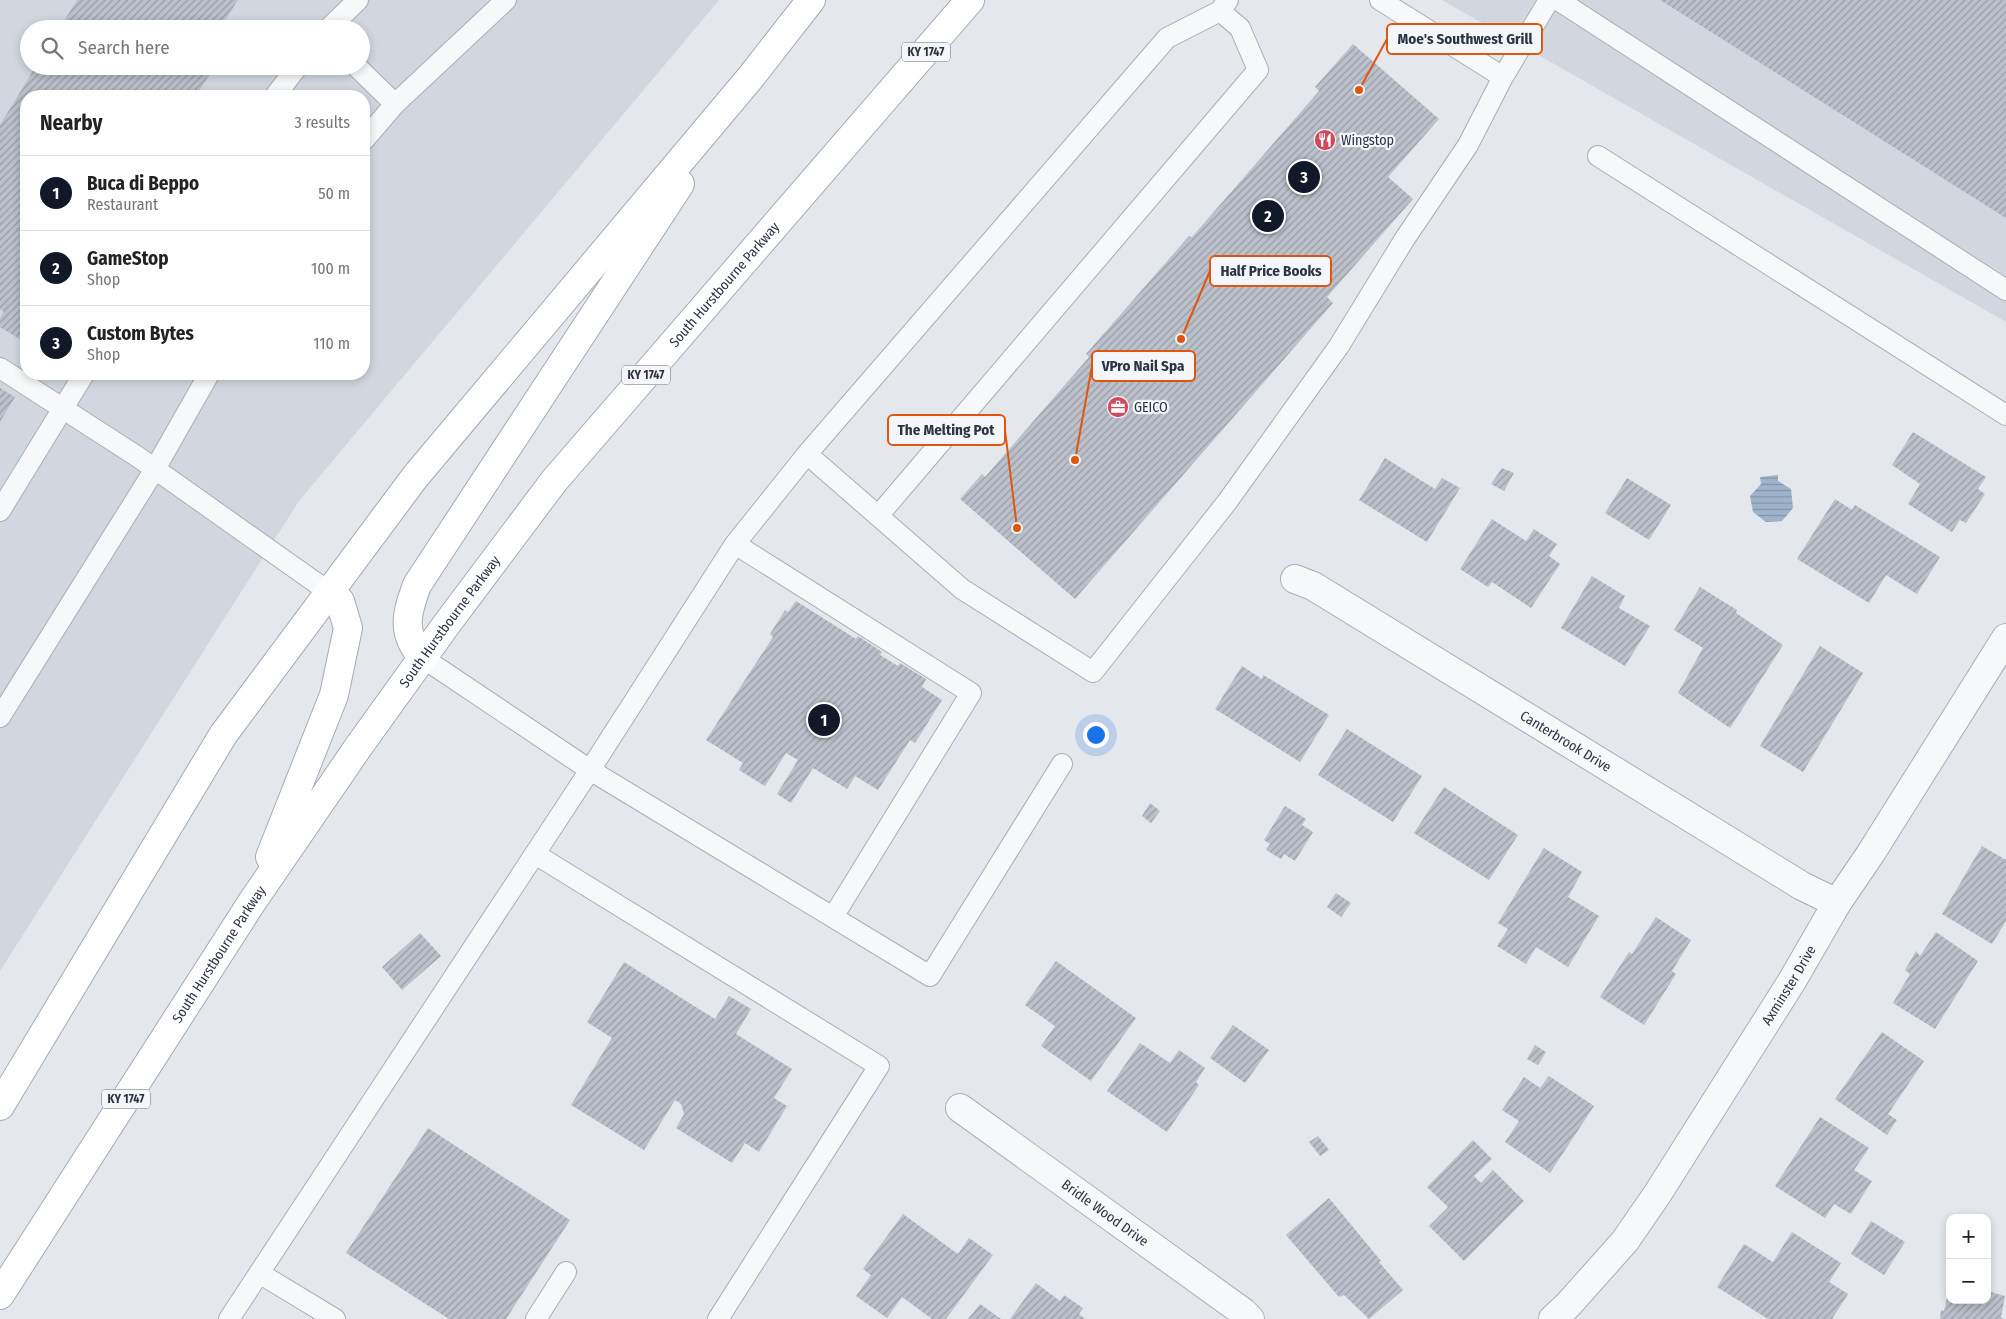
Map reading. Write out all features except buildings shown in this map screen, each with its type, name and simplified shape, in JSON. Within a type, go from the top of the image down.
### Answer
[{"type":"main road","points":[[0,1106],[223,735],[415,477],[750,78],[811,0]]},
{"type":"main road","name":"South Hurstbourne Parkway","points":[[0,1296],[252,902],[359,746],[554,481],[970,0]]},
{"type":"main road","points":[[423,658],[412,646],[408,633],[410,602],[417,585],[750,78]]},
{"type":"main road","points":[[252,902],[334,695],[348,628],[340,601],[329,592]]},
{"type":"street","name":"Canterbrook Drive","points":[[1295,579],[1313,586],[1802,886],[1837,902]]},
{"type":"street","name":"Axminster Drive","points":[[1553,1319],[1568,1305],[1625,1241],[1658,1194],[1792,981],[1837,902],[1871,852],[2006,638]]},
{"type":"street","name":"Bridle Wood Drive","points":[[960,1108],[1243,1312],[1250,1319]]},
{"type":"lane","points":[[337,20],[358,0]]},
{"type":"lane","points":[[370,133],[395,104],[506,0]]},
{"type":"lane","points":[[1380,0],[1503,77]]},
{"type":"lane","points":[[807,454],[962,589],[1093,672],[1227,502],[1339,346],[1404,240],[1468,145],[1503,77],[1549,0]]},
{"type":"lane","points":[[1558,0],[2006,290]]},
{"type":"lane","points":[[229,1319],[590,770],[735,544],[807,454],[1167,38],[1224,6],[1240,28],[1258,70],[878,516]]},
{"type":"lane","points":[[280,90],[291,75]]},
{"type":"lane","points":[[365,75],[395,104]]},
{"type":"lane","points":[[1598,156],[2006,415]]},
{"type":"lane","points":[[0,368],[155,469],[329,592]]},
{"type":"lane","points":[[0,511],[80,380]]},
{"type":"lane","points":[[0,717],[155,469],[206,380]]},
{"type":"lane","points":[[735,544],[971,694],[833,917]]},
{"type":"lane","points":[[423,658],[590,770],[930,976],[1062,764]]},
{"type":"lane","points":[[535,854],[879,1066],[718,1319]]},
{"type":"lane","points":[[536,1319],[566,1272]]},
{"type":"lane","points":[[259,1273],[334,1319]]},
{"type":"shaded area","points":[[0,0],[719,0],[299,501],[0,971]]},
{"type":"shaded area","points":[[1442,0],[2006,0],[2006,322]]},
{"type":"water","points":[[1778,475],[1778,481],[1791,489],[1793,508],[1782,521],[1766,522],[1753,512],[1750,496],[1761,484],[1760,477]]},
{"type":"place","name":"Moe's Southwest Grill","points":[[1359,90]]},
{"type":"place","name":"Wingstop","points":[[1325,140]]},
{"type":"place","name":"Custom Bytes","points":[[1304,177]]},
{"type":"place","name":"GameStop","points":[[1268,216]]},
{"type":"place","name":"Half Price Books","points":[[1181,339]]},
{"type":"place","name":"GEICO","points":[[1118,407]]},
{"type":"place","name":"VPro Nail Spa","points":[[1075,460]]},
{"type":"place","name":"The Melting Pot","points":[[1017,528]]},
{"type":"place","name":"Buca di Beppo","points":[[824,720]]}]
